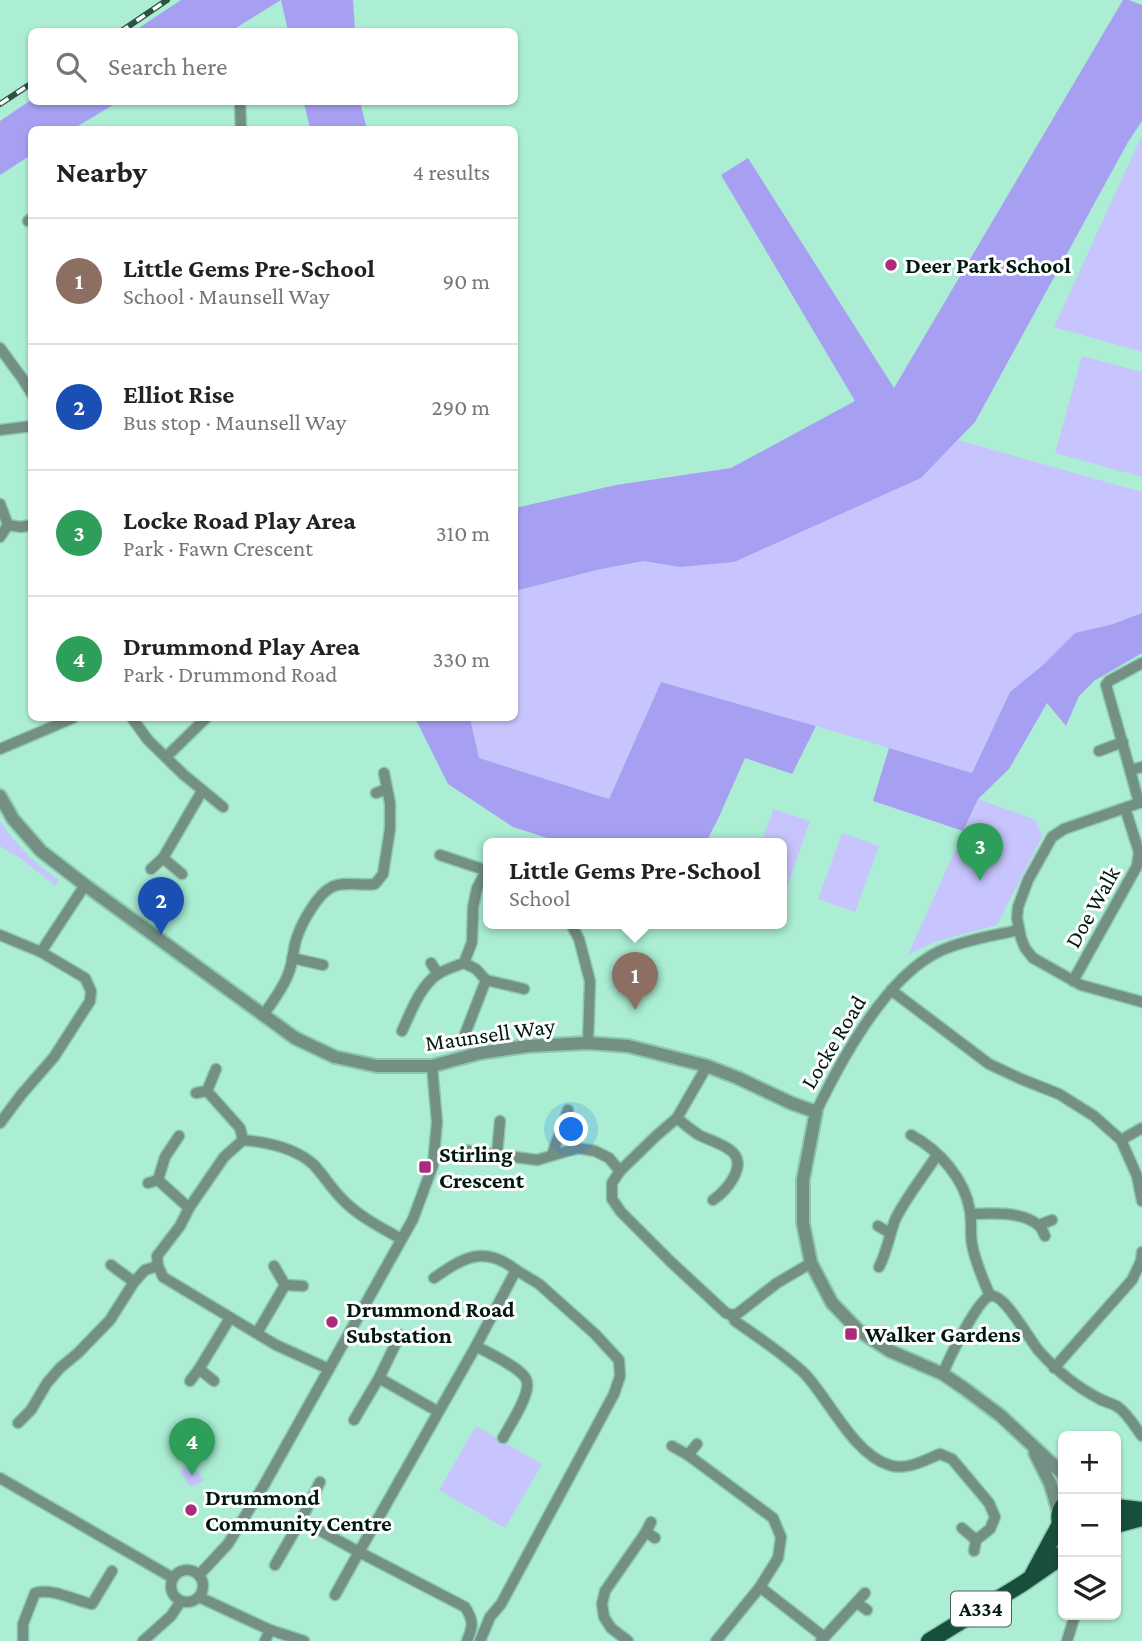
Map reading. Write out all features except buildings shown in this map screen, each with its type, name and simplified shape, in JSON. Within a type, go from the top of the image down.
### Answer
[{"type":"main road","points":[[1121,1508],[1142,1510]]},
{"type":"main road","points":[[1121,1524],[1142,1518]]},
{"type":"main road","name":"A334","points":[[1032,1576],[1058,1526]]},
{"type":"main road","name":"A334","points":[[929,1641],[1059,1557]]},
{"type":"street","points":[[240,105],[241,126]]},
{"type":"street","points":[[0,348],[28,388]]},
{"type":"street","points":[[0,430],[28,426]]},
{"type":"street","points":[[0,504],[8,525]]},
{"type":"street","points":[[8,525],[28,526]]},
{"type":"street","points":[[0,537],[8,525]]},
{"type":"street","points":[[1142,663],[1106,685],[1141,802],[1065,829],[1052,837],[1028,880],[1017,918],[1018,930],[1025,948],[1033,958],[1073,981],[1142,1002]]},
{"type":"street","points":[[0,749],[66,721]]},
{"type":"street","points":[[133,721],[148,740],[184,775],[223,807]]},
{"type":"street","points":[[166,757],[203,721]]},
{"type":"street","points":[[1098,751],[1122,742]]},
{"type":"street","points":[[1130,770],[1142,767]]},
{"type":"street","points":[[264,1014],[284,983],[300,928],[324,892],[334,885],[375,884],[383,874],[390,829],[390,803],[384,773]]},
{"type":"street","points":[[376,793],[387,789]]},
{"type":"street","points":[[151,869],[163,858],[202,791]]},
{"type":"street","name":"Maunsell Way","points":[[0,796],[13,819],[41,851],[295,1038],[335,1057],[377,1066],[432,1066],[480,1053],[528,1046],[588,1043],[628,1045],[707,1066],[816,1112]]},
{"type":"street","name":"Doe Walk","points":[[1073,981],[1137,866],[1139,852],[1125,808]]},
{"type":"street","points":[[440,855],[483,870]]},
{"type":"street","points":[[163,858],[182,874]]},
{"type":"street","points":[[402,1031],[420,994],[438,974],[464,963],[472,942],[472,907],[483,878]]},
{"type":"street","points":[[41,952],[85,885]]},
{"type":"street","points":[[573,929],[579,939],[590,981],[588,1043]]},
{"type":"street","name":"Locke Road","points":[[1018,930],[939,951],[917,966],[891,990],[853,1042],[816,1112],[803,1180],[803,1223],[811,1263],[832,1303],[858,1329],[890,1351],[943,1374],[1001,1416],[1058,1469]]},
{"type":"street","points":[[0,935],[41,952],[85,978],[91,991],[90,1001],[54,1057],[0,1123]]},
{"type":"street","points":[[292,958],[323,965]]},
{"type":"street","points":[[464,963],[476,969],[486,980],[524,989]]},
{"type":"street","points":[[431,964],[438,974]]},
{"type":"street","points":[[465,1034],[486,980]]},
{"type":"street","points":[[891,990],[989,1064],[1059,1094],[1094,1116],[1121,1140],[1137,1176],[1142,1201]]},
{"type":"street","points":[[199,1575],[228,1544],[264,1485],[413,1219],[433,1165],[437,1122],[432,1066]]},
{"type":"street","points":[[707,1066],[677,1118],[620,1171],[612,1183],[612,1199],[621,1212],[671,1262],[726,1313],[732,1315],[811,1263]]},
{"type":"street","points":[[207,1091],[216,1069]]},
{"type":"street","points":[[207,1091],[240,1128],[243,1140]]},
{"type":"street","points":[[196,1093],[207,1091]]},
{"type":"street","points":[[552,1155],[568,1110]]},
{"type":"street","points":[[677,1118],[699,1135],[730,1150],[737,1157],[738,1167],[726,1196],[713,1200]]},
{"type":"street","points":[[497,1154],[500,1121]]},
{"type":"street","points":[[1121,1140],[1142,1128]]},
{"type":"street","points":[[911,1135],[925,1138],[956,1175],[968,1198],[971,1242],[990,1296]]},
{"type":"street","points":[[179,1136],[153,1182],[189,1208]]},
{"type":"street","points":[[329,1369],[276,1345],[163,1277],[158,1266],[158,1256],[180,1227],[189,1208],[224,1157],[243,1140],[302,1154],[345,1203],[401,1239]]},
{"type":"street","points":[[463,1150],[537,1160],[578,1148],[595,1151],[609,1158],[620,1171]]},
{"type":"street","points":[[879,1267],[897,1217],[937,1155]]},
{"type":"street","points":[[971,1214],[999,1213],[1020,1216],[1038,1225],[1045,1236]]},
{"type":"street","points":[[1038,1225],[1052,1220]]},
{"type":"street","points":[[878,1226],[890,1234]]},
{"type":"street","points":[[1054,1367],[1132,1280],[1142,1252]]},
{"type":"street","points":[[434,1278],[465,1259],[484,1256],[497,1258],[539,1284],[595,1334],[619,1360],[620,1376],[614,1394],[480,1641]]},
{"type":"street","points":[[111,1265],[134,1282]]},
{"type":"street","points":[[18,1423],[31,1410],[47,1383],[60,1368],[110,1320],[134,1282],[145,1270],[158,1266]]},
{"type":"street","points":[[274,1266],[285,1285]]},
{"type":"street","points":[[335,1595],[516,1270]]},
{"type":"street","points":[[257,1333],[285,1285]]},
{"type":"street","points":[[285,1285],[303,1286]]},
{"type":"street","points":[[943,1374],[958,1341],[982,1302],[995,1296],[1007,1304],[1034,1345],[1054,1367],[1098,1399],[1117,1406],[1142,1436]]},
{"type":"street","points":[[732,1315],[735,1321],[804,1374],[846,1430],[873,1458],[891,1466],[906,1467],[940,1454],[953,1460],[989,1503],[994,1513],[990,1529],[975,1545],[962,1528]]},
{"type":"street","points":[[190,1381],[230,1318]]},
{"type":"street","points":[[354,1420],[401,1335]]},
{"type":"street","points":[[476,1346],[526,1377],[526,1395],[503,1438]]},
{"type":"street","points":[[199,1369],[214,1381]]},
{"type":"street","points":[[379,1378],[437,1411]]},
{"type":"street","points":[[688,1455],[697,1444]]},
{"type":"street","name":"Locke Road","points":[[1030,1444],[1050,1483],[1058,1506]]},
{"type":"street","points":[[673,1446],[773,1518],[781,1537],[778,1558],[760,1587],[716,1641]]},
{"type":"street","points":[[0,1478],[173,1578]]},
{"type":"street","points":[[275,1565],[302,1520],[320,1482]]},
{"type":"street","points":[[302,1520],[465,1607],[472,1619],[467,1641]]},
{"type":"street","points":[[628,1641],[611,1628],[604,1617],[602,1604],[605,1591],[651,1535],[651,1522]]},
{"type":"street","points":[[185,1570],[199,1575],[203,1584],[199,1597],[191,1602],[181,1601],[172,1591],[173,1578],[185,1570]]},
{"type":"street","points":[[23,1641],[23,1624],[35,1593],[56,1593],[92,1604],[112,1571]]},
{"type":"street","points":[[760,1587],[823,1639],[865,1593]]},
{"type":"street","points":[[199,1597],[270,1630],[304,1641]]},
{"type":"street","points":[[143,1641],[170,1616],[181,1601]]},
{"type":"street","points":[[857,1603],[867,1610]]},
{"type":"street","points":[[1067,1641],[1073,1620]]},
{"type":"street","points":[[265,1641],[270,1630]]},
{"type":"shaded area","points":[[181,0],[281,0],[236,28],[139,28]]},
{"type":"shaded area","points":[[281,0],[353,0],[355,28],[287,28]]},
{"type":"shaded area","points":[[1123,0],[1142,5],[1142,121],[975,422],[921,478],[734,562],[680,567],[643,561],[518,590],[518,507],[616,485],[731,468],[855,401],[721,175],[748,158],[894,388]]},
{"type":"shaded area","points":[[28,102],[28,105],[113,105],[78,126],[28,126],[28,157],[0,175],[0,121]]},
{"type":"shaded area","points":[[305,105],[361,105],[366,126],[309,126]]},
{"type":"shaded area","points":[[1142,135],[1142,352],[1054,327]]},
{"type":"shaded area","points":[[1082,356],[1142,372],[1142,477],[1055,453]]},
{"type":"shaded area","points":[[958,440],[1142,492],[1142,613],[1110,625],[1043,665],[1010,692],[972,773],[661,682],[609,799],[479,758],[471,721],[518,721],[518,590],[643,561],[680,567],[921,478]]},
{"type":"shaded area","points":[[1142,613],[1142,653],[1094,681],[1079,696],[1066,726],[1047,703],[1009,769],[978,799],[963,831],[873,801],[889,748],[972,773],[1010,692],[1043,665],[1075,633],[1110,625]]},
{"type":"shaded area","points":[[661,682],[816,726],[792,774],[745,758],[708,838],[547,838],[513,827],[448,784],[416,721],[471,721],[479,758],[609,799]]},
{"type":"shaded area","points":[[978,799],[1036,820],[1042,837],[997,925],[934,942],[908,955]]},
{"type":"shaded area","points":[[773,809],[810,821],[787,888],[787,838],[763,838]]},
{"type":"shaded area","points":[[0,821],[26,854],[59,880],[56,886],[0,846]]},
{"type":"shaded area","points":[[842,833],[879,846],[855,912],[818,899]]},
{"type":"shaded area","points":[[476,1426],[542,1464],[505,1528],[439,1490]]},
{"type":"shaded area","points":[[193,1466],[204,1480],[190,1486],[180,1472]]},
{"type":"railway","points":[[126,28],[167,0]]},
{"type":"railway","points":[[0,104],[28,86]]},
{"type":"place","name":"Deer Park School","points":[[891,265]]},
{"type":"place","name":"Locke Road Play Area","points":[[980,881]]},
{"type":"place","name":"Elliot Rise","points":[[161,935]]},
{"type":"place","name":"Little Gems Pre-School","points":[[635,1010]]},
{"type":"place","name":"Stirling Crescent","points":[[425,1167]]},
{"type":"place","name":"Drummond Road Substation","points":[[332,1322]]},
{"type":"place","name":"Walker Gardens","points":[[851,1334]]},
{"type":"place","name":"Drummond Play Area","points":[[192,1476]]},
{"type":"place","name":"Drummond Community Centre","points":[[191,1510]]}]
